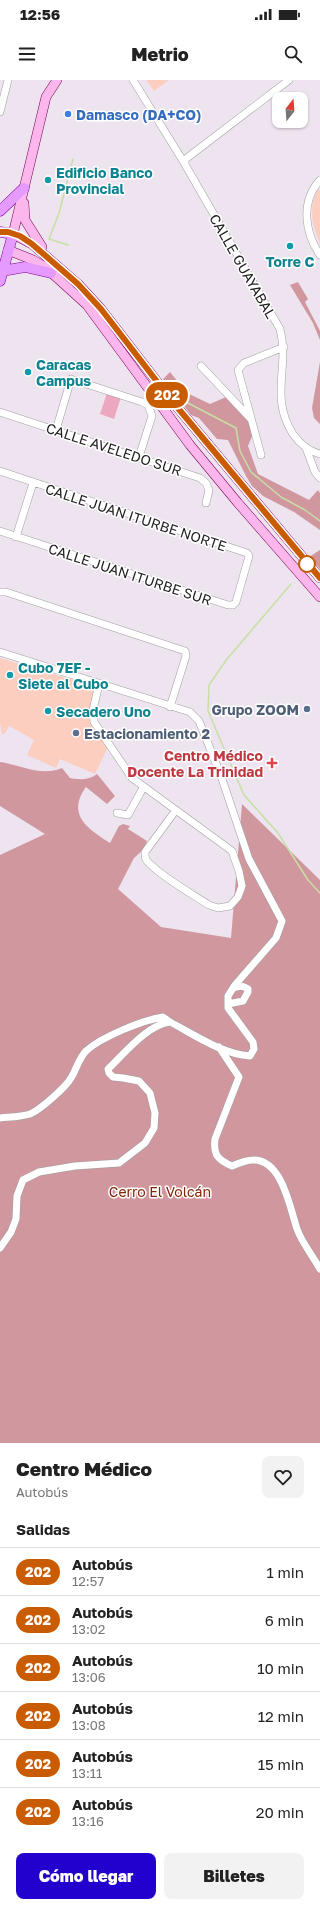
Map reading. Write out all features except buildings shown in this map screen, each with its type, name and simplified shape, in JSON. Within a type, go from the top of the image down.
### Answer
[{"type":"main road","points":[[51,273],[25,267],[1,272],[4,249],[13,234],[46,96],[57,80]]},
{"type":"main road","points":[[0,211],[24,188]]},
{"type":"main road","points":[[24,188],[25,220],[37,241],[44,249],[46,256]]},
{"type":"main road","points":[[0,232],[13,234],[26,240],[78,284],[101,309],[172,401],[320,578]]},
{"type":"main road","points":[[4,249],[21,248],[46,256]]},
{"type":"main road","points":[[4,249],[33,260],[80,297],[97,316],[190,445],[320,597]]},
{"type":"street","points":[[0,112],[8,80]]},
{"type":"street","name":"CALLE GUAYABAL","points":[[133,80],[183,161],[280,329],[284,347],[281,375],[282,410],[287,424],[299,442],[306,448],[320,454]]},
{"type":"street","points":[[183,161],[289,80]]},
{"type":"street","points":[[320,180],[311,192],[307,206],[306,218],[311,239],[320,255]]},
{"type":"street","points":[[261,455],[238,370],[244,363],[284,347]]},
{"type":"street","points":[[201,366],[251,420]]},
{"type":"street","points":[[56,430],[71,379],[135,399],[148,405],[152,416],[139,457]]},
{"type":"street","name":"CALLE AVELEDO SUR","points":[[0,412],[200,478],[206,483],[209,490],[206,503]]},
{"type":"street","points":[[306,448],[320,478]]},
{"type":"street","name":"CALLE JUAN ITURBE NORTE","points":[[0,471],[247,553],[250,556],[243,578]]},
{"type":"street","points":[[16,537],[33,483]]},
{"type":"street","name":"CALLE JUAN ITURBE SUR","points":[[0,531],[228,605],[233,605],[236,602],[243,578]]},
{"type":"street","points":[[0,592],[6,592],[185,651],[186,656],[170,706]]},
{"type":"street","points":[[0,652],[190,712],[199,721],[221,776],[249,859],[282,921],[276,938],[232,988],[228,996],[228,1008],[253,1042],[254,1049],[250,1056],[241,1055],[219,1047],[163,1017],[151,1019],[143,1024],[120,1031],[85,1052],[71,1079],[59,1092],[31,1114],[0,1118]]},
{"type":"street","points":[[99,684],[93,710],[94,722],[132,778],[144,788],[176,810],[232,851],[239,870],[242,886],[238,897],[230,906],[218,908],[209,905],[157,870],[148,863],[145,858],[145,852],[176,810]]},
{"type":"street","points":[[117,813],[128,815],[144,788]]},
{"type":"street","points":[[228,1004],[243,1001],[248,992],[248,989],[244,986],[232,988]]},
{"type":"street","points":[[0,1248],[11,1232],[16,1219],[17,1196],[23,1180],[39,1172],[76,1166],[119,1163],[145,1143],[154,1128],[155,1113],[150,1093],[139,1082],[123,1078],[113,1078],[108,1069],[152,1028],[162,1023],[170,1022]]},
{"type":"street","points":[[219,1047],[239,1077],[215,1139],[214,1148],[217,1156],[232,1166],[246,1161],[255,1160],[265,1162],[276,1171],[286,1192],[298,1230],[320,1269]]},
{"type":"shaded area","points":[[146,80],[169,80],[154,91]]},
{"type":"shaded area","points":[[318,189],[320,191],[320,244],[312,216],[313,203]]},
{"type":"shaded area","points":[[107,393],[121,397],[114,419],[100,414]]},
{"type":"shaded area","points":[[0,658],[97,686],[90,716],[108,747],[95,774],[60,759],[56,768],[27,755],[34,740],[9,726],[6,732],[2,735],[0,723]]},
{"type":"green space","points":[[298,282],[308,299],[305,302],[320,331],[320,340],[313,323],[290,285]]},
{"type":"green space","points":[[320,362],[320,424],[314,418],[312,408]]},
{"type":"green space","points":[[170,372],[187,393],[210,404],[226,397],[255,429],[248,446],[258,474],[309,500],[318,490],[320,493],[320,530],[294,512],[263,496],[252,486],[228,440],[217,439],[199,418],[191,415],[163,379]]},
{"type":"green space","points":[[320,550],[320,569],[309,557]]},
{"type":"green space","name":"Cerro El Volcán","points":[[0,762],[39,771],[62,768],[70,778],[73,779],[87,778],[97,774],[115,796],[107,804],[86,787],[80,797],[78,806],[79,813],[87,827],[110,843],[119,826],[123,824],[130,826],[128,829],[147,841],[143,850],[134,858],[118,889],[161,927],[231,938],[242,804],[320,880],[320,1443],[0,1443],[0,855],[45,834],[0,806]]},
{"type":"waterway","points":[[68,245],[49,239],[59,213],[73,159]]},
{"type":"waterway","points":[[171,381],[184,401],[236,428],[240,451],[251,472],[281,497],[305,510],[320,521]]},
{"type":"waterway","points":[[291,584],[227,659],[209,685],[208,711],[244,795],[278,833],[308,880],[320,893]]},
{"type":"bus line","name":"202","points":[[0,232],[8,232],[20,236],[32,244],[78,284],[101,309],[172,401],[297,553],[320,578]]},
{"type":"place","name":"Damasco (DA+CO)","points":[[68,114]]},
{"type":"place","name":"Edificio Banco Provincial","points":[[48,180]]},
{"type":"place","name":"Torre C","points":[[290,246]]},
{"type":"place","name":"Caracas Campus","points":[[28,372]]},
{"type":"place","name":"Cubo 7EF - Siete al Cubo","points":[[10,675]]},
{"type":"place","name":"Grupo ZOOM","points":[[307,709]]},
{"type":"place","name":"Secadero Uno","points":[[48,711]]},
{"type":"place","name":"Estacionamiento 2","points":[[76,733]]},
{"type":"place","name":"Centro Médico Docente La Trinidad","points":[[272,763]]}]
